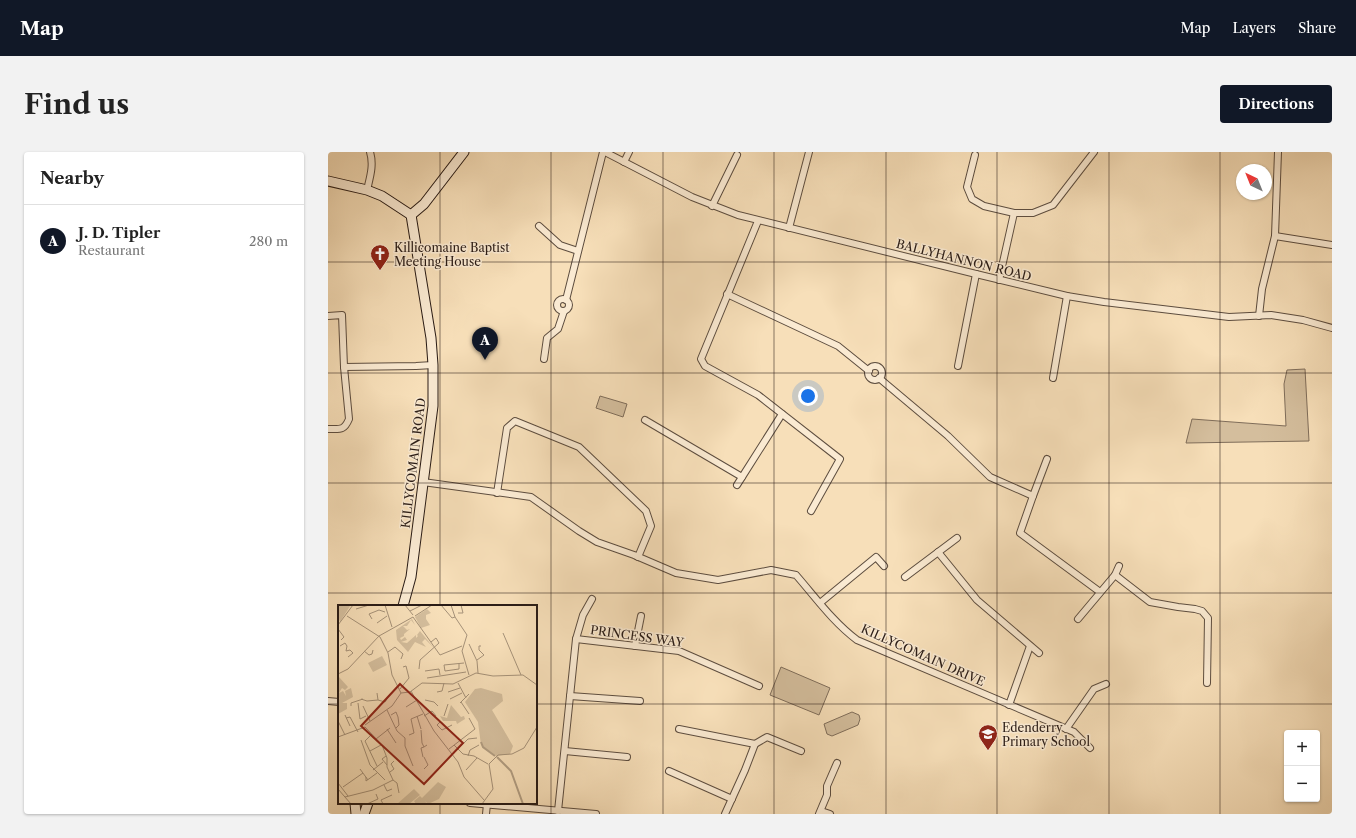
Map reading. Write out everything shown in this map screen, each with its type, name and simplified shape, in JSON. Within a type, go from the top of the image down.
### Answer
[{"type":"street","points":[[367,190],[372,171],[372,158],[370,152]]},
{"type":"street","points":[[328,181],[367,190],[390,200],[411,215],[424,204],[464,152]]},
{"type":"street","points":[[544,359],[547,338],[558,329],[564,311],[558,309],[557,303],[560,300],[566,300],[604,152]]},
{"type":"street","name":"BALLYHANNON ROAD","points":[[604,152],[712,206],[758,221],[999,280],[1067,296],[1104,302],[1229,317],[1271,315],[1303,320],[1332,328]]},
{"type":"street","points":[[624,162],[629,152]]},
{"type":"street","points":[[789,228],[809,152]]},
{"type":"street","points":[[975,155],[967,187],[972,199],[984,206],[1014,213],[1033,213],[1053,205],[1094,152]]},
{"type":"street","points":[[1259,316],[1262,290],[1275,236],[1278,152]]},
{"type":"street","points":[[712,206],[737,155]]},
{"type":"street","points":[[999,280],[1014,213]]},
{"type":"street","name":"KILLYCOMAIN ROAD","points":[[403,605],[411,576],[433,406],[433,364],[431,338],[411,215]]},
{"type":"street","points":[[758,221],[701,359],[704,366],[758,395],[840,459],[811,511]]},
{"type":"street","points":[[538,226],[560,245],[578,251]]},
{"type":"street","points":[[1275,236],[1332,245]]},
{"type":"street","points":[[958,366],[976,274]]},
{"type":"street","points":[[727,294],[838,346],[869,371]]},
{"type":"street","points":[[1053,378],[1067,296]]},
{"type":"street","points":[[328,316],[342,315],[344,367],[349,419],[346,426],[341,429],[328,429]]},
{"type":"street","points":[[344,367],[416,366],[433,364]]},
{"type":"street","points":[[871,367],[878,367],[881,372],[879,378],[875,380],[871,379],[868,375],[871,367]]},
{"type":"street","points":[[879,378],[948,436],[990,477],[1033,496]]},
{"type":"street","points":[[737,485],[782,414]]},
{"type":"street","points":[[645,420],[742,477]]},
{"type":"street","points":[[496,493],[508,428],[515,421],[579,447],[646,511],[651,526],[638,557]]},
{"type":"street","points":[[1047,459],[1020,533],[1100,592]]},
{"type":"street","name":"KILLYCOMAIN DRIVE","points":[[423,482],[531,497],[597,542],[676,573],[718,580],[771,570],[796,575],[833,620],[857,640],[1074,732],[1090,748]]},
{"type":"street","points":[[905,577],[957,538]]},
{"type":"street","points":[[938,552],[977,600],[1039,653]]},
{"type":"street","points":[[820,603],[876,557],[884,566]]},
{"type":"street","points":[[1078,619],[1115,575],[1119,566]]},
{"type":"street","points":[[1115,575],[1150,602],[1196,609],[1202,611],[1208,618],[1207,684]]},
{"type":"street","points":[[558,811],[576,639],[583,615],[592,599]]},
{"type":"street","points":[[635,646],[641,616]]},
{"type":"street","name":"PRINCESS WAY","points":[[576,639],[679,651],[759,686]]},
{"type":"street","points":[[1009,705],[1030,646]]},
{"type":"street","points":[[1066,729],[1094,689],[1106,684]]},
{"type":"street","points":[[570,696],[640,701]]},
{"type":"street","points":[[328,701],[338,702]]},
{"type":"street","points":[[679,729],[755,744]]},
{"type":"street","points":[[725,814],[746,770],[755,744],[767,737],[801,752]]},
{"type":"street","points":[[565,751],[628,757]]},
{"type":"street","points":[[830,814],[820,812],[827,795],[827,786],[837,763]]},
{"type":"street","points":[[669,771],[732,799]]},
{"type":"street","points":[[355,804],[356,814]]},
{"type":"street","points":[[364,814],[368,804]]},
{"type":"street","points":[[486,814],[487,804],[596,814]]},
{"type":"shaded area","points":[[1305,369],[1309,441],[1186,443],[1192,419],[1286,426],[1284,384],[1287,370]]},
{"type":"shaded area","points":[[600,396],[627,404],[623,417],[596,408]]},
{"type":"shaded area","points":[[781,667],[830,688],[819,715],[770,695]]},
{"type":"shaded area","points":[[852,712],[859,715],[860,719],[858,725],[832,736],[827,734],[824,724]]},
{"type":"place","name":"Killicomaine Baptist Meeting House","points":[[380,271]]},
{"type":"place","name":"J. D. Tipler","points":[[485,360]]},
{"type":"place","name":"Edenderry Primary School","points":[[988,751]]}]
